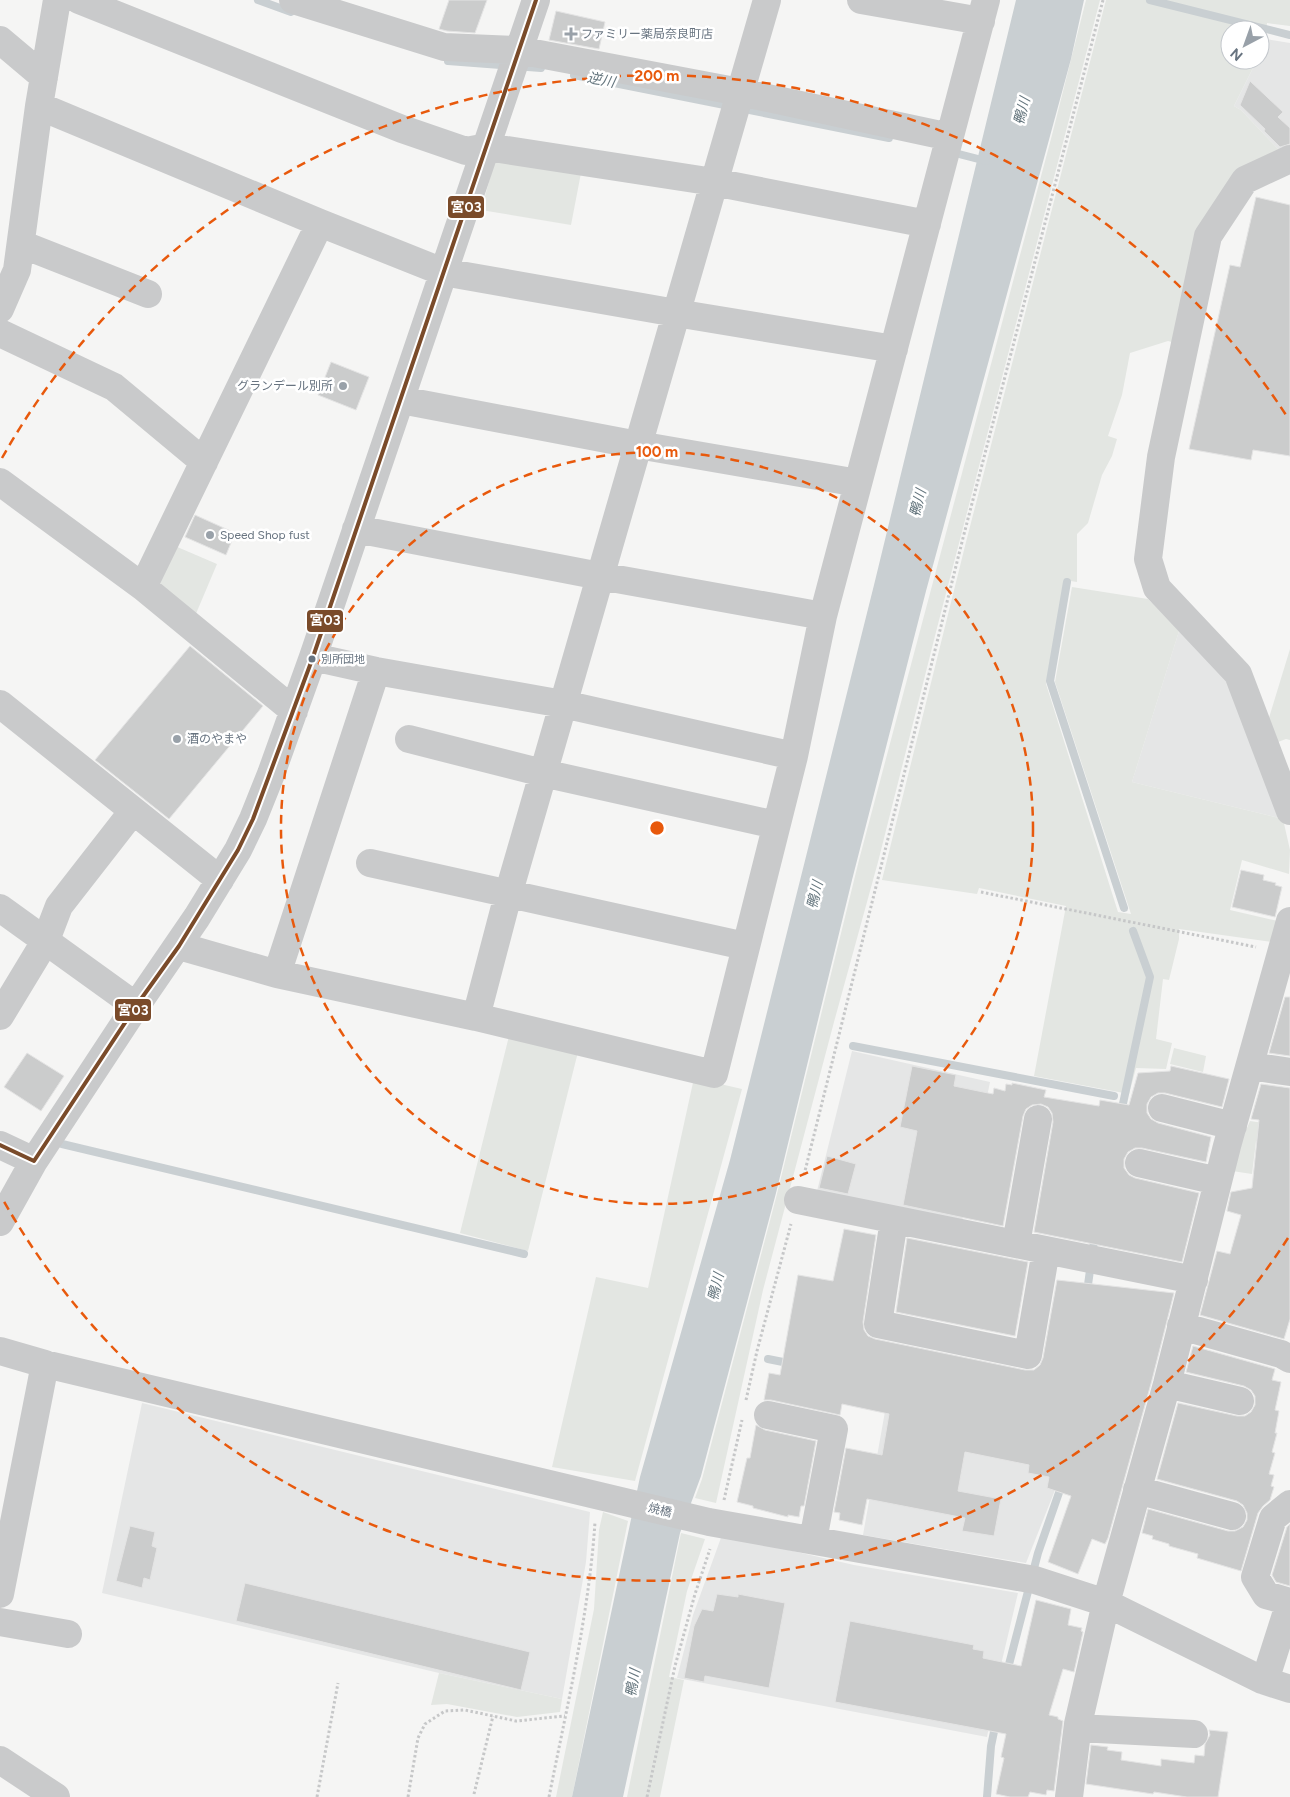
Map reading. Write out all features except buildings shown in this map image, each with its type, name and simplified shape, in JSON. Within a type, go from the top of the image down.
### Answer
[{"type":"street","points":[[0,308],[13,258],[57,0]]},
{"type":"street","points":[[79,0],[402,129],[466,151],[487,147],[714,182],[927,224]]},
{"type":"street","points":[[293,0],[444,47],[514,63],[737,104],[948,147]]},
{"type":"street","points":[[0,1222],[34,1161],[136,1006],[179,946],[238,850],[253,819],[272,774],[313,657],[536,0]]},
{"type":"street","points":[[476,1017],[508,895],[767,0]]},
{"type":"street","points":[[179,946],[277,974],[476,1017],[714,1074],[794,756],[823,616],[983,10],[861,0]]},
{"type":"street","points":[[0,40],[44,77]]},
{"type":"street","points":[[39,106],[320,223],[444,272],[894,349]]},
{"type":"street","points":[[1289,803],[1238,674],[1157,588],[1148,559],[1161,457],[1208,236],[1245,180],[1290,159]]},
{"type":"street","points":[[143,588],[320,223]]},
{"type":"street","points":[[13,258],[148,294]]},
{"type":"street","points":[[0,333],[114,387],[204,462]]},
{"type":"street","points":[[401,400],[858,483]]},
{"type":"street","points":[[0,482],[143,588],[294,711]]},
{"type":"street","points":[[356,529],[600,576],[823,616]]},
{"type":"street","points":[[313,657],[376,671],[563,704],[794,756]]},
{"type":"street","points":[[277,974],[376,671]]},
{"type":"street","points":[[0,704],[220,880]]},
{"type":"street","points":[[409,740],[543,773],[776,825]]},
{"type":"street","points":[[0,1016],[46,940],[60,906],[133,811]]},
{"type":"street","points":[[370,863],[745,946]]},
{"type":"street","points":[[0,908],[136,1006]]},
{"type":"street","points":[[1069,1797],[1078,1728],[1106,1603],[1167,1384],[1218,1181],[1290,921]]},
{"type":"street","points":[[1250,1066],[1290,1072]]},
{"type":"street","points":[[1162,1108],[1233,1126]]},
{"type":"street","points":[[1016,1244],[1038,1119]]},
{"type":"street","points":[[0,1145],[34,1161]]},
{"type":"street","points":[[1139,1163],[1218,1181]]},
{"type":"street","points":[[798,1200],[1194,1280]]},
{"type":"street","points":[[894,1220],[878,1324],[1028,1355],[1046,1250]]},
{"type":"street","points":[[1182,1326],[1281,1354],[1290,1359]]},
{"type":"street","name":"焼橋","points":[[0,1351],[45,1364],[714,1522],[1027,1579],[1106,1603],[1262,1680],[1290,1689]]},
{"type":"street","points":[[0,1594],[45,1364]]},
{"type":"street","points":[[1167,1384],[1240,1401]]},
{"type":"street","points":[[751,1414],[834,1428],[813,1540]]},
{"type":"street","points":[[1137,1490],[1232,1516]]},
{"type":"street","points":[[1262,1680],[1269,1668],[1290,1602],[1266,1595],[1255,1577],[1273,1518],[1290,1504]]},
{"type":"street","points":[[0,1622],[68,1634]]},
{"type":"street","points":[[1078,1728],[1194,1734]]},
{"type":"street","points":[[0,1760],[56,1797]]},
{"type":"path","points":[[647,1797],[675,1666],[714,1522],[751,1414],[757,1351],[798,1200],[963,538],[1102,0]]},
{"type":"path","points":[[981,892],[1281,952]]},
{"type":"path","points":[[549,1797],[575,1665],[593,1557],[596,1507],[604,1496]]},
{"type":"path","points":[[317,1797],[338,1683]]},
{"type":"path","points":[[408,1797],[418,1738],[425,1724],[445,1711],[465,1710],[516,1721],[565,1716]]},
{"type":"path","points":[[474,1794],[493,1716]]},
{"type":"shaded area","points":[[1086,0],[1100,0],[878,862],[763,1290],[716,1503],[695,1498],[702,1479],[777,1194],[859,860],[1052,135]]},
{"type":"shaded area","points":[[1106,0],[1290,0],[1290,26],[1270,23],[1270,20],[1220,20],[1220,70],[1252,70],[1234,106],[1241,110],[1279,150],[1244,168],[1179,344],[1168,341],[1130,353],[1122,395],[1108,436],[1117,439],[1112,456],[1102,475],[1088,523],[1077,534],[1077,582],[1064,580],[1046,684],[1118,912],[1131,914],[1055,682],[1072,587],[1148,599],[1179,631],[1132,782],[1283,819],[1290,850],[1289,874],[1242,860],[1230,910],[1278,921],[1272,942],[1179,929],[1179,939],[1169,980],[1163,979],[1156,1039],[1172,1043],[1166,1069],[1136,1068],[1129,1094],[1034,1076],[1066,906],[979,888],[977,894],[882,880],[966,542]]},
{"type":"shaded area","points":[[1270,40],[1290,43],[1290,148],[1279,150],[1241,110],[1234,106],[1252,70],[1270,70]]},
{"type":"shaded area","points":[[496,157],[581,173],[571,225],[481,210]]},
{"type":"shaded area","points":[[175,546],[217,564],[195,616],[157,584]]},
{"type":"shaded area","points":[[1179,631],[1230,678],[1283,819],[1132,782]]},
{"type":"shaded area","points":[[1290,649],[1290,740],[1286,739],[1278,742],[1268,721]]},
{"type":"shaded area","points":[[510,1032],[579,1048],[528,1251],[460,1233]]},
{"type":"shaded area","points":[[1174,1048],[1206,1056],[1203,1072],[1170,1064]]},
{"type":"shaded area","points":[[852,1051],[990,1082],[962,1222],[816,1195]]},
{"type":"shaded area","points":[[694,1078],[742,1089],[635,1481],[552,1467],[596,1277],[648,1288]]},
{"type":"shaded area","points":[[1250,1121],[1290,1127],[1288,1145],[1256,1141],[1252,1174],[1232,1171],[1235,1156]]},
{"type":"shaded area","points":[[889,1389],[1071,1424],[1055,1490],[1026,1563],[863,1535]]},
{"type":"shaded area","points":[[142,1403],[590,1512],[586,1562],[562,1699],[439,1673],[102,1593]]},
{"type":"shaded area","points":[[603,1512],[628,1521],[572,1797],[556,1797],[594,1609],[599,1530]]},
{"type":"shaded area","points":[[681,1533],[705,1539],[687,1591],[669,1677],[684,1680],[660,1797],[627,1797]]},
{"type":"shaded area","points":[[722,1535],[854,1565],[1018,1593],[1000,1669],[987,1737],[677,1678],[693,1615]]},
{"type":"shaded area","points":[[439,1673],[562,1699],[560,1712],[517,1717],[447,1704],[431,1705]]},
{"type":"water","name":"鴨川","points":[[1016,0],[1084,0],[1071,59],[926,591],[852,880],[776,1193],[701,1476],[680,1533],[623,1797],[572,1797],[640,1477],[730,1160],[874,585]]},
{"type":"waterway","name":"逆川","points":[[258,0],[291,12]]},
{"type":"waterway","name":"逆川","points":[[1150,0],[1290,35]]},
{"type":"waterway","name":"逆川","points":[[448,61],[541,68]]},
{"type":"waterway","name":"逆川","points":[[574,75],[889,138]]},
{"type":"waterway","name":"逆川","points":[[951,152],[986,161]]},
{"type":"waterway","points":[[1067,582],[1050,681],[1124,908]]},
{"type":"waterway","points":[[1121,1113],[1150,977],[1133,931]]},
{"type":"waterway","points":[[853,1046],[1114,1096]]},
{"type":"waterway","points":[[62,1144],[524,1254]]},
{"type":"waterway","points":[[1087,1292],[1095,1234]]},
{"type":"waterway","points":[[768,1359],[793,1364]]},
{"type":"waterway","points":[[1007,1672],[1038,1553],[1062,1484]]},
{"type":"waterway","points":[[987,1797],[991,1746],[996,1722]]},
{"type":"transit line","name":"宮03","points":[[0,1145],[34,1161],[136,1006],[179,946],[238,850],[253,819],[313,657],[536,0]]},
{"type":"place","name":"ファミリー薬局奈良町店","points":[[571,34]]},
{"type":"place","name":"グランデール別所","points":[[343,386]]},
{"type":"place","name":"Speed Shop fust","points":[[210,535]]},
{"type":"place","name":"別所団地","points":[[312,659]]},
{"type":"place","name":"酒のやまや","points":[[177,739]]}]
